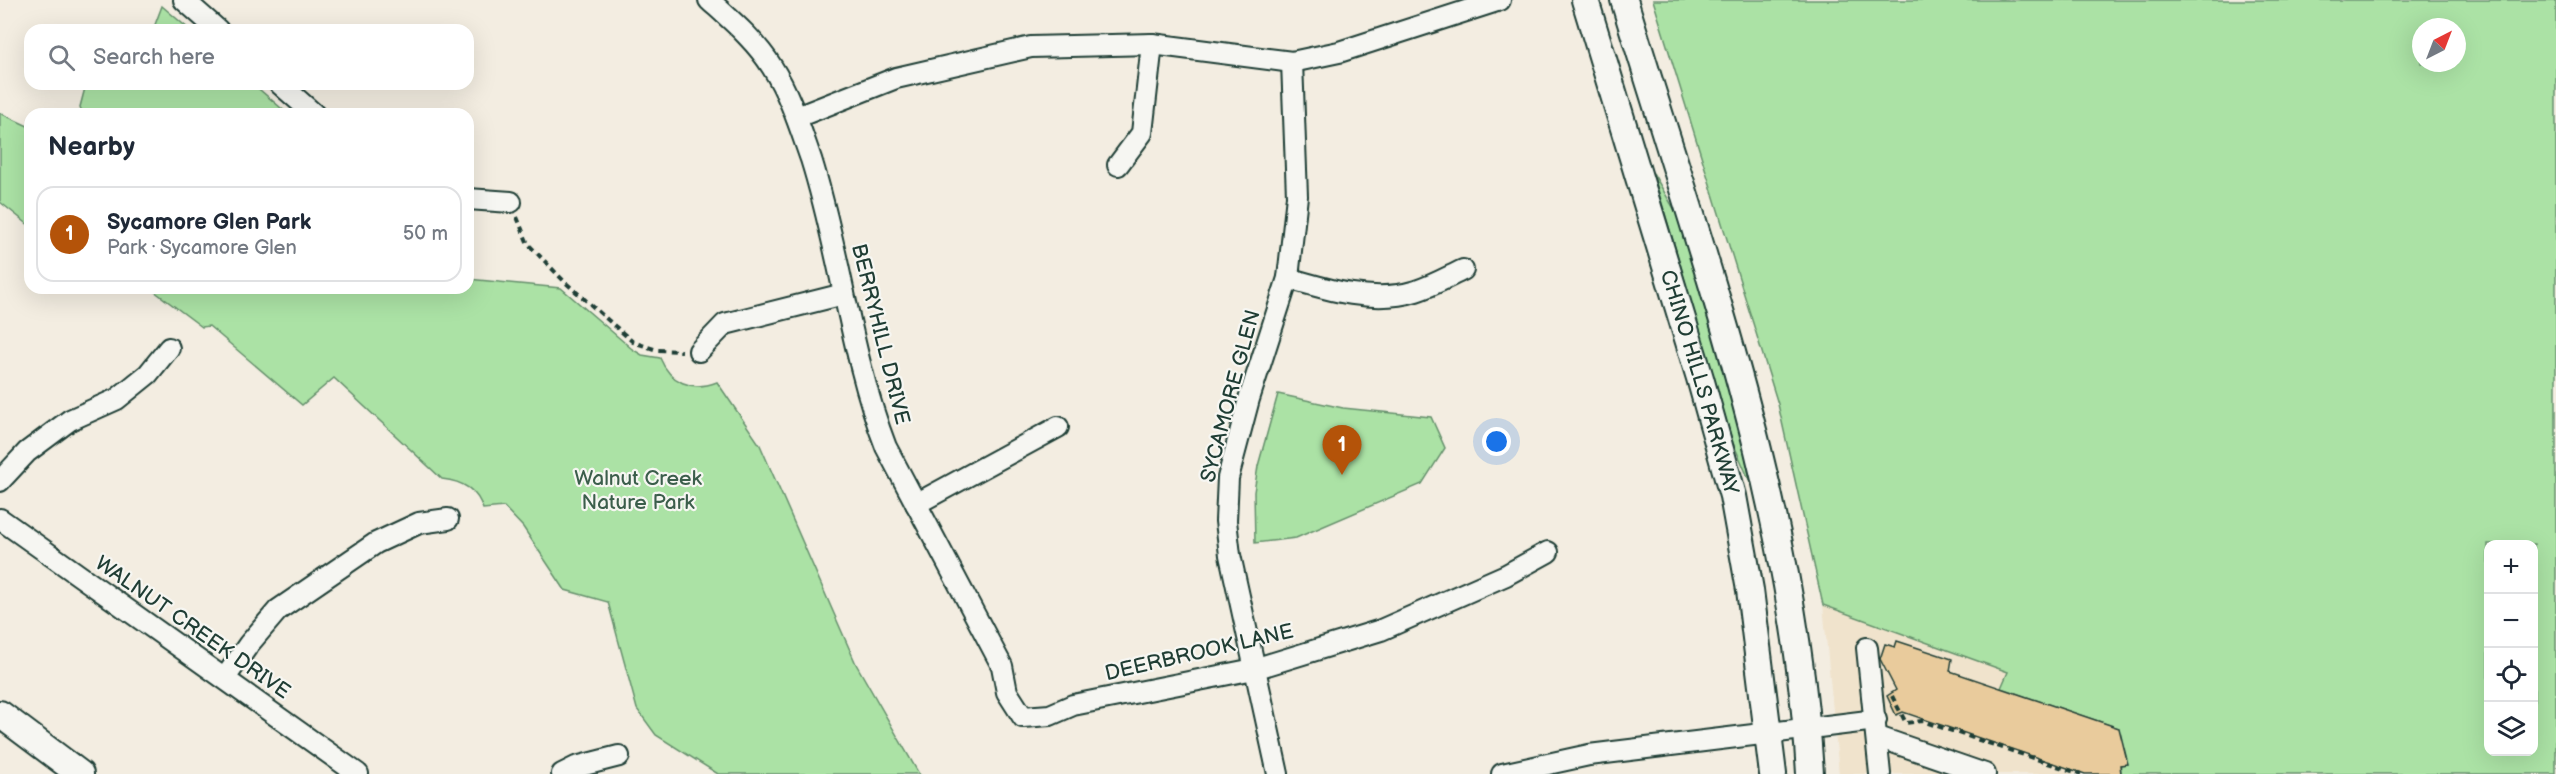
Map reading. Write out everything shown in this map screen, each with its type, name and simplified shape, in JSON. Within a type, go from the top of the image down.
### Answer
[{"type":"main road","name":"CHINO HILLS PARKWAY","points":[[1585,0],[1700,378],[1733,496],[1750,590],[1761,733],[1773,774]]},
{"type":"main road","name":"CHINO HILLS PARKWAY","points":[[1624,0],[1758,442],[1784,568],[1808,728],[1810,774]]},
{"type":"main road","points":[[0,714],[80,774]]},
{"type":"street","points":[[184,0],[212,24]]},
{"type":"street","name":"BERRYHILL DRIVE","points":[[710,0],[741,30],[772,66],[797,117],[823,198],[871,409],[886,447],[1002,666],[1007,692],[1023,717]]},
{"type":"street","points":[[797,117],[896,78],[983,56],[1031,47],[1152,44],[1292,63],[1338,52],[1500,0]]},
{"type":"street","points":[[1118,165],[1142,133],[1152,44]]},
{"type":"street","name":"SYCAMORE GLEN","points":[[1278,774],[1230,555],[1226,521],[1228,478],[1249,399],[1288,278],[1297,196],[1292,63]]},
{"type":"street","points":[[287,90],[307,108]]},
{"type":"street","points":[[474,199],[511,202]]},
{"type":"street","points":[[1288,278],[1331,290],[1374,296],[1415,291],[1463,270]]},
{"type":"street","points":[[699,351],[725,324],[844,294]]},
{"type":"street","points":[[0,481],[27,452],[70,420],[124,393],[148,374],[169,348]]},
{"type":"street","points":[[916,504],[1059,427]]},
{"type":"street","name":"WALNUT CREEK DRIVE","points":[[0,519],[358,774]]},
{"type":"street","points":[[225,678],[249,644],[287,604],[376,543],[419,523],[448,519]]},
{"type":"street","name":"DEERBROOK LANE","points":[[1023,717],[1050,715],[1073,705],[1254,669],[1381,630],[1506,575],[1548,552]]},
{"type":"street","points":[[1867,648],[1880,774]]},
{"type":"street","points":[[1502,774],[1589,755],[1808,728],[1877,729],[1985,774]]},
{"type":"street","points":[[562,774],[576,767],[619,756]]},
{"type":"path","points":[[511,202],[528,244],[565,282],[633,342],[657,350],[699,351]]},
{"type":"path","points":[[1871,676],[1887,685],[1906,723],[1922,721],[2081,774]]},
{"type":"shaded area","points":[[1823,605],[2015,674],[2130,670],[2176,774],[1839,774]]},
{"type":"green space","points":[[1653,0],[2556,0],[2556,774],[2121,774],[2119,728],[2001,688],[2008,672],[1823,605],[1778,404]]},
{"type":"green space","points":[[162,6],[183,24],[155,24]]},
{"type":"green space","points":[[84,90],[260,90],[281,108],[80,108]]},
{"type":"green space","points":[[0,113],[24,124],[24,221],[0,202]]},
{"type":"green space","points":[[1653,173],[1676,212],[1734,401],[1751,484],[1733,443]]},
{"type":"green space","name":"Walnut Creek Nature Park","points":[[474,280],[561,288],[632,349],[642,355],[660,358],[669,373],[682,383],[699,386],[717,382],[760,445],[856,664],[919,774],[718,774],[656,735],[637,709],[608,602],[565,590],[523,527],[504,507],[483,509],[477,496],[468,487],[442,479],[334,378],[302,405],[209,326],[202,327],[158,294],[474,294]]},
{"type":"green space","points":[[1278,394],[1343,408],[1431,417],[1445,448],[1422,484],[1296,538],[1255,543],[1254,492],[1258,466]]},
{"type":"building","points":[[1897,641],[1952,659],[1950,671],[2119,728],[2128,764],[2120,765],[2121,774],[2085,774],[1903,712],[1896,715],[1887,696],[1896,690],[1880,659],[1885,644],[1895,647]]},
{"type":"place","name":"Sycamore Glen Park","points":[[1342,475]]}]
